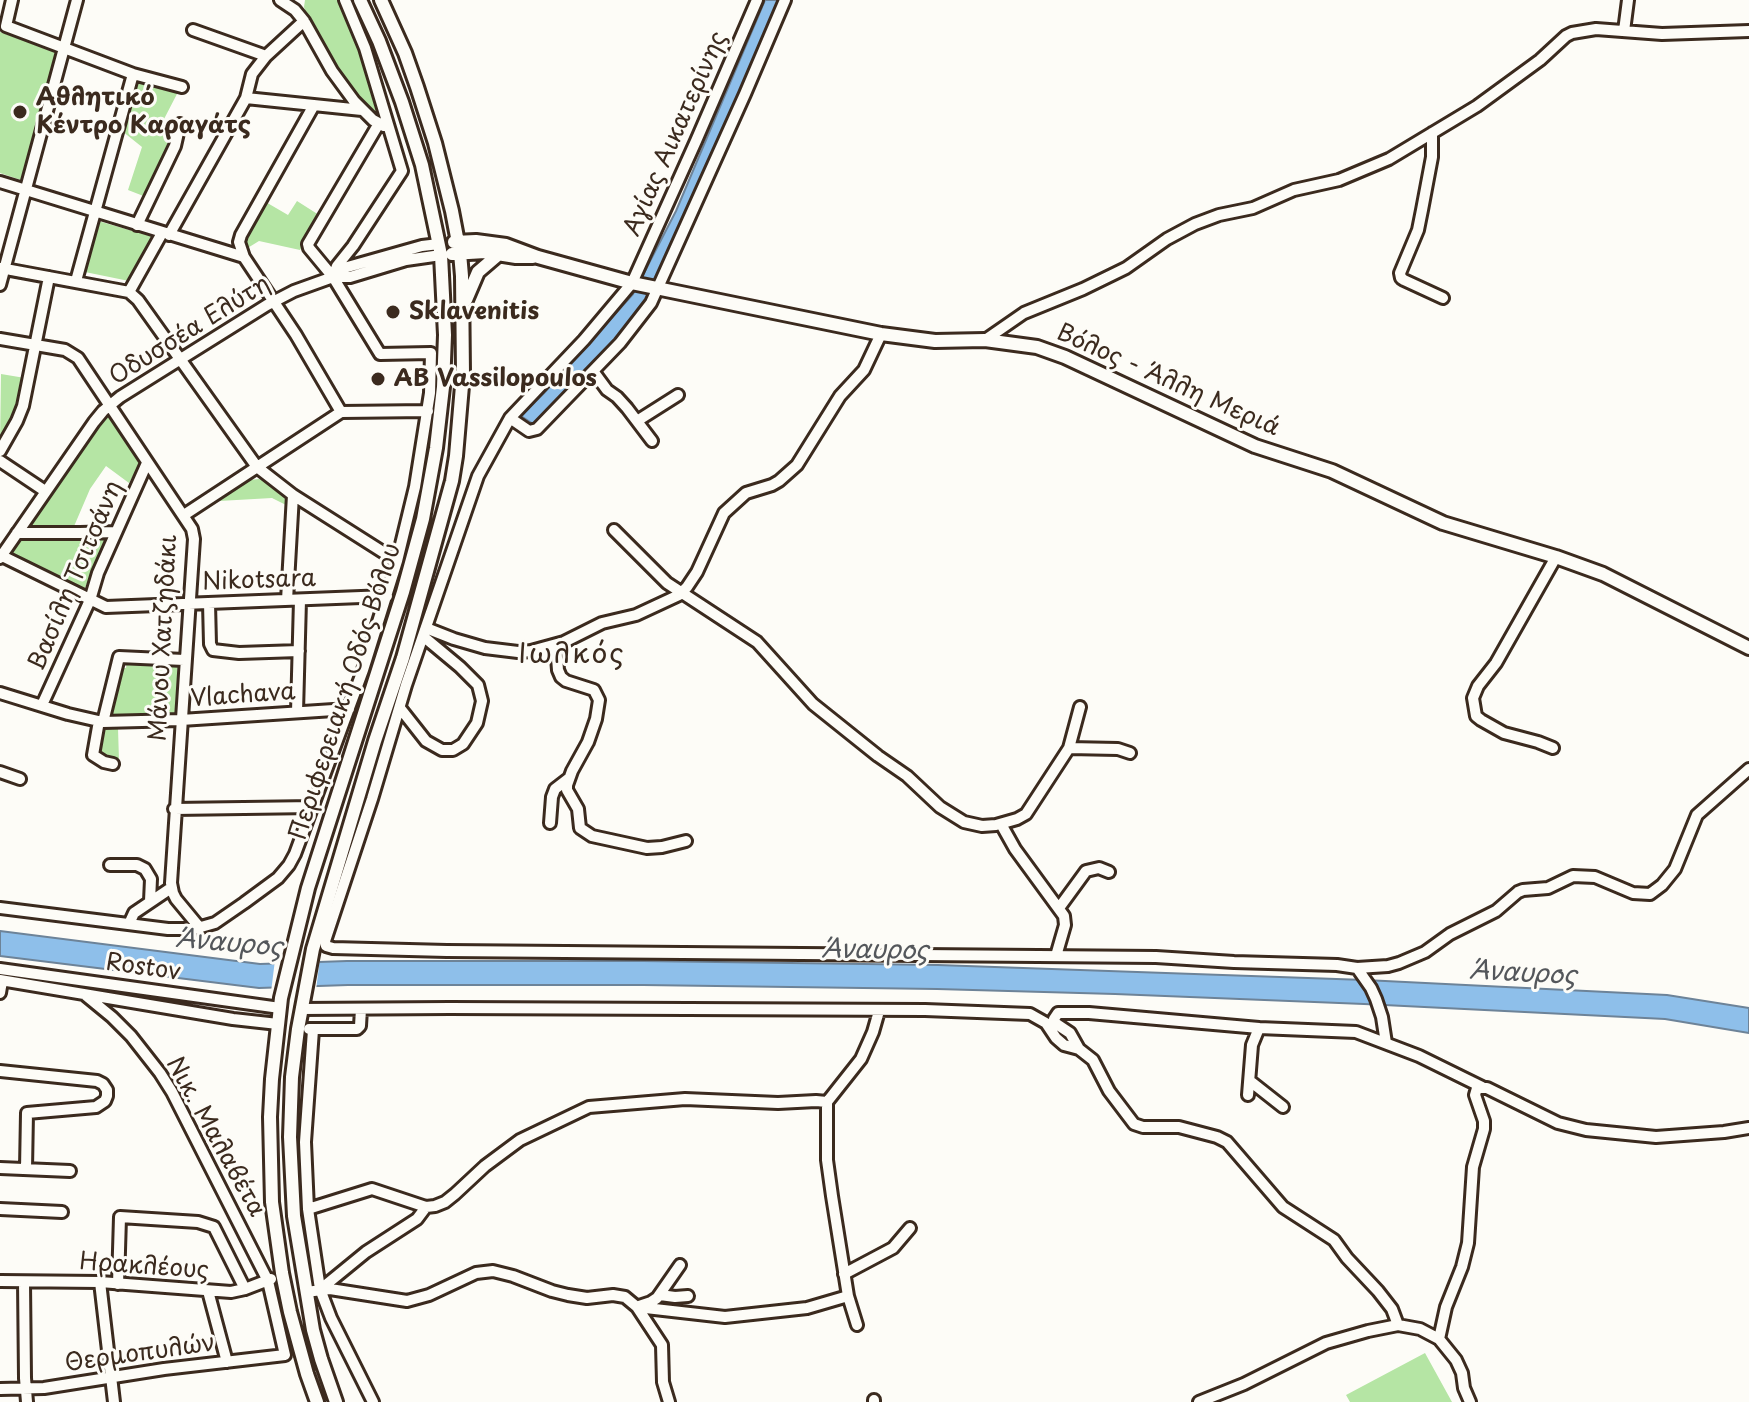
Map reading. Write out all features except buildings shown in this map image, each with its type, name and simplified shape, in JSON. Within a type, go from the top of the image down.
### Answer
[{"type":"main road","name":"Περιφερειακή Οδός Βόλου","points":[[317,1402],[303,1362],[282,1273],[272,1202],[272,1079],[280,1003],[308,888],[423,519],[432,477],[443,387],[445,335],[440,249],[422,165],[402,102],[360,0]]},
{"type":"main road","name":"Περιφερειακή Οδός Βόλου","points":[[336,1402],[317,1345],[295,1230],[290,1161],[292,1077],[313,949],[403,658],[452,481],[463,385],[464,307],[459,247],[435,143],[405,53],[381,0]]},
{"type":"main road","name":"Βόλος - Άλλη Μεριά","points":[[440,249],[482,241],[506,245],[632,283],[881,334],[935,341],[985,340],[1037,347],[1065,357],[1255,446],[1332,471],[1443,523],[1584,566],[1749,648]]},
{"type":"main road","name":"Βόλος - Άλλη Μεριά","points":[[459,247],[516,257],[538,257]]},
{"type":"main road","points":[[464,307],[475,275],[499,254]]},
{"type":"street","points":[[12,0],[6,26],[133,74],[182,87]]},
{"type":"street","points":[[0,285],[77,0]]},
{"type":"street","points":[[280,0],[297,5],[332,71],[362,110],[384,126]]},
{"type":"street","points":[[333,277],[337,266],[401,173],[384,126],[365,48],[345,0]]},
{"type":"street","name":"Αγίας Αικατερίνης","points":[[757,0],[632,283],[584,340],[510,418],[478,476],[325,945],[447,951],[1056,956]]},
{"type":"street","points":[[510,418],[529,431],[536,430],[643,315],[658,289],[785,0]]},
{"type":"street","points":[[1624,31],[1628,0]]},
{"type":"street","points":[[129,292],[246,98],[252,74],[266,56],[304,21]]},
{"type":"street","points":[[985,340],[1024,313],[1126,268],[1167,239],[1195,224],[1253,208],[1294,190],[1339,180],[1389,159],[1477,106],[1540,60],[1566,36],[1596,29],[1662,34],[1749,31]]},
{"type":"street","points":[[193,30],[266,56]]},
{"type":"street","points":[[76,281],[133,74]]},
{"type":"street","points":[[246,98],[362,110]]},
{"type":"street","points":[[314,105],[239,242],[244,257],[296,335],[341,412]]},
{"type":"street","points":[[137,225],[175,146],[180,124]]},
{"type":"street","points":[[0,908],[191,930],[224,917],[269,885],[286,869],[298,849],[387,596],[415,487],[428,411],[431,353],[380,354],[333,277],[309,248],[309,241],[384,126]]},
{"type":"street","points":[[1432,133],[1432,157],[1418,230],[1400,275],[1443,298]]},
{"type":"street","points":[[0,182],[244,257]]},
{"type":"street","name":"Οδυσσέα Ελύτη","points":[[0,556],[94,422],[110,405],[274,301],[333,277],[344,268],[418,247],[440,249]]},
{"type":"street","points":[[2,269],[129,292],[138,300],[257,467],[293,495],[397,561]]},
{"type":"street","points":[[0,451],[23,406],[49,277]]},
{"type":"street","points":[[425,632],[485,648],[531,651],[556,645],[602,623],[636,615],[681,593],[697,572],[724,513],[746,493],[772,485],[797,465],[840,396],[864,370],[881,334]]},
{"type":"street","name":"Μάνου Χατζηδάκι","points":[[0,339],[65,350],[78,358],[191,526],[194,539],[171,888]]},
{"type":"street","points":[[593,371],[652,441]]},
{"type":"street","points":[[637,421],[678,395]]},
{"type":"street","points":[[184,515],[341,412],[428,411]]},
{"type":"street","points":[[0,461],[45,491]]},
{"type":"street","name":"Βασίλη Τσιτσάνη","points":[[42,705],[147,463]]},
{"type":"street","points":[[287,600],[293,495]]},
{"type":"street","points":[[614,530],[664,581],[757,642],[813,704],[907,776],[947,812],[964,822],[1001,824],[1028,812],[1069,748],[1080,707]]},
{"type":"street","points":[[17,533],[116,532]]},
{"type":"street","name":"Nikotsara","points":[[0,556],[102,606],[387,596]]},
{"type":"street","points":[[1553,748],[1504,733],[1485,723],[1476,716],[1473,698],[1556,557]]},
{"type":"street","points":[[297,712],[300,600]]},
{"type":"street","points":[[209,603],[210,644],[213,650],[239,653],[299,651]]},
{"type":"street","points":[[400,708],[426,741],[442,750],[453,750],[463,744],[477,723],[482,701],[478,685],[425,632]]},
{"type":"street","points":[[556,645],[561,677],[594,690],[599,700],[588,742],[568,779],[567,790],[576,804],[579,825],[587,834],[647,848],[686,841]]},
{"type":"street","points":[[113,764],[93,755],[119,657],[184,660]]},
{"type":"street","name":"Vlachava","points":[[0,693],[101,722],[349,709]]},
{"type":"street","points":[[1069,748],[1112,748],[1130,753]]},
{"type":"street","points":[[1001,824],[1015,849],[1064,916],[1065,925],[1056,956],[1156,957],[1357,968],[1388,966],[1414,957],[1496,911],[1518,892],[1548,888],[1573,876],[1595,877],[1633,893],[1650,894],[1675,869],[1697,815],[1749,769]]},
{"type":"street","points":[[0,772],[20,779]]},
{"type":"street","points":[[550,823],[555,789],[568,779]]},
{"type":"street","points":[[174,809],[314,807]]},
{"type":"street","points":[[110,865],[131,864],[145,869],[151,879],[150,901]]},
{"type":"street","points":[[1059,908],[1086,871],[1099,868],[1109,872]]},
{"type":"street","points":[[129,924],[132,914],[171,888],[176,899],[200,928]]},
{"type":"street","points":[[1357,968],[1371,988],[1382,1017],[1386,1043]]},
{"type":"street","name":"Rostov","points":[[0,969],[280,1003]]},
{"type":"street","points":[[0,993],[1,981],[278,1024]]},
{"type":"street","name":"Νικ. Μαλαβέτα","points":[[84,994],[136,1042],[172,1092],[268,1281],[285,1355]]},
{"type":"street","points":[[115,1021],[117,1009],[124,1001]]},
{"type":"street","points":[[302,1005],[361,1009],[1026,1013],[1039,1017],[1064,1045],[1079,1049]]},
{"type":"street","points":[[298,1029],[357,1029],[361,1009]]},
{"type":"street","points":[[857,1325],[844,1274],[827,1160],[827,1102],[861,1059],[879,1011]]},
{"type":"street","points":[[1398,1325],[1392,1309],[1334,1240],[1283,1207],[1231,1146],[1217,1137],[1179,1127],[1134,1124],[1109,1091],[1093,1060],[1079,1049],[1070,1033],[1055,1023],[1058,1013],[1078,1012],[1259,1028],[1348,1031],[1445,1068],[1558,1123],[1600,1132],[1656,1137],[1749,1128]]},
{"type":"street","points":[[1248,1095],[1252,1045],[1259,1028]]},
{"type":"street","points":[[313,1030],[305,1119],[308,1209],[320,1289],[373,1402]]},
{"type":"street","points":[[0,1071],[97,1081],[105,1086],[107,1096],[103,1104],[96,1107],[27,1113],[26,1169]]},
{"type":"street","points":[[1250,1081],[1283,1107]]},
{"type":"street","points":[[1439,1339],[1446,1307],[1468,1243],[1473,1167],[1485,1126],[1475,1091],[1482,1087]]},
{"type":"street","points":[[308,1209],[372,1189],[426,1207],[435,1206],[445,1202],[520,1140],[589,1107],[685,1099],[827,1102]]},
{"type":"street","points":[[0,1168],[70,1171]]},
{"type":"street","points":[[320,1289],[366,1252],[417,1219],[426,1207]]},
{"type":"street","points":[[0,1209],[62,1212]]},
{"type":"street","points":[[118,1284],[120,1217],[198,1222],[214,1227],[245,1289]]},
{"type":"street","points":[[844,1274],[893,1248],[910,1228]]},
{"type":"street","points":[[637,1307],[660,1295],[680,1265]]},
{"type":"street","points":[[306,1292],[330,1289],[407,1301],[429,1295],[476,1273],[493,1271],[568,1295],[587,1298],[619,1295],[637,1307],[662,1345],[663,1382],[669,1402]]},
{"type":"street","name":"Ηρακλέους","points":[[0,1281],[100,1282],[231,1292],[268,1281],[282,1273]]},
{"type":"street","points":[[24,1282],[27,1402]]},
{"type":"street","points":[[100,1282],[114,1402]]},
{"type":"street","points":[[208,1291],[227,1362]]},
{"type":"street","points":[[660,1295],[688,1296]]},
{"type":"street","points":[[637,1307],[725,1317],[807,1308],[848,1296]]},
{"type":"street","points":[[1199,1402],[1244,1384],[1326,1343],[1398,1325],[1420,1329],[1439,1339],[1456,1360],[1470,1402]]},
{"type":"street","name":"Θερμοπυλών","points":[[0,1389],[44,1388],[285,1355]]},
{"type":"green space","points":[[305,0],[343,0],[360,43],[381,116],[375,116],[361,101],[328,59],[312,31],[304,7]]},
{"type":"green space","name":"Αθλητικό Κέντρο Καραγάτς","points":[[0,32],[56,52],[21,180],[0,173]]},
{"type":"green space","points":[[141,80],[178,92],[163,121],[175,127],[169,151],[146,197],[128,190],[142,147],[122,131],[134,82]]},
{"type":"green space","points":[[264,201],[288,215],[297,201],[319,215],[300,250],[259,241],[246,249],[243,239]]},
{"type":"green space","points":[[98,221],[154,237],[129,281],[85,272]]},
{"type":"green space","points":[[1,374],[25,378],[21,403],[0,445]]},
{"type":"green space","points":[[107,415],[142,461],[129,483],[106,466],[90,489],[72,531],[25,530]]},
{"type":"green space","points":[[259,479],[288,497],[286,505],[272,498],[219,501],[249,480]]},
{"type":"green space","points":[[21,535],[110,535],[84,590],[10,554]]},
{"type":"green space","points":[[127,660],[178,662],[175,715],[107,718],[119,668],[126,668]]},
{"type":"green space","points":[[101,727],[118,728],[119,761],[104,759],[95,752]]},
{"type":"green space","points":[[1425,1353],[1452,1402],[1350,1402],[1346,1395]]},
{"type":"water","points":[[765,0],[779,0],[649,302],[536,426],[521,416],[633,294],[676,211]]},
{"type":"water","points":[[0,931],[260,964],[643,961],[938,965],[1365,980],[1667,995],[1749,1008],[1749,1033],[1665,1019],[1115,994],[643,985],[259,988],[0,956]]},
{"type":"pier","points":[[320,958],[316,990],[271,992],[275,960]]},
{"type":"place","name":"Αθλητικό Κέντρο Καραγάτς","points":[[20,112]]},
{"type":"place","name":"Sklavenitis","points":[[393,312]]},
{"type":"place","name":"AB Vassilopoulos","points":[[378,379]]},
{"type":"district","name":"Ιωλκός","points":[[572,655]]},
{"type":"water label","name":"Άναυρος","points":[[229,944]]},
{"type":"water label","name":"Άναυρος","points":[[875,951]]},
{"type":"water label","name":"Άναυρος","points":[[1523,974]]}]
